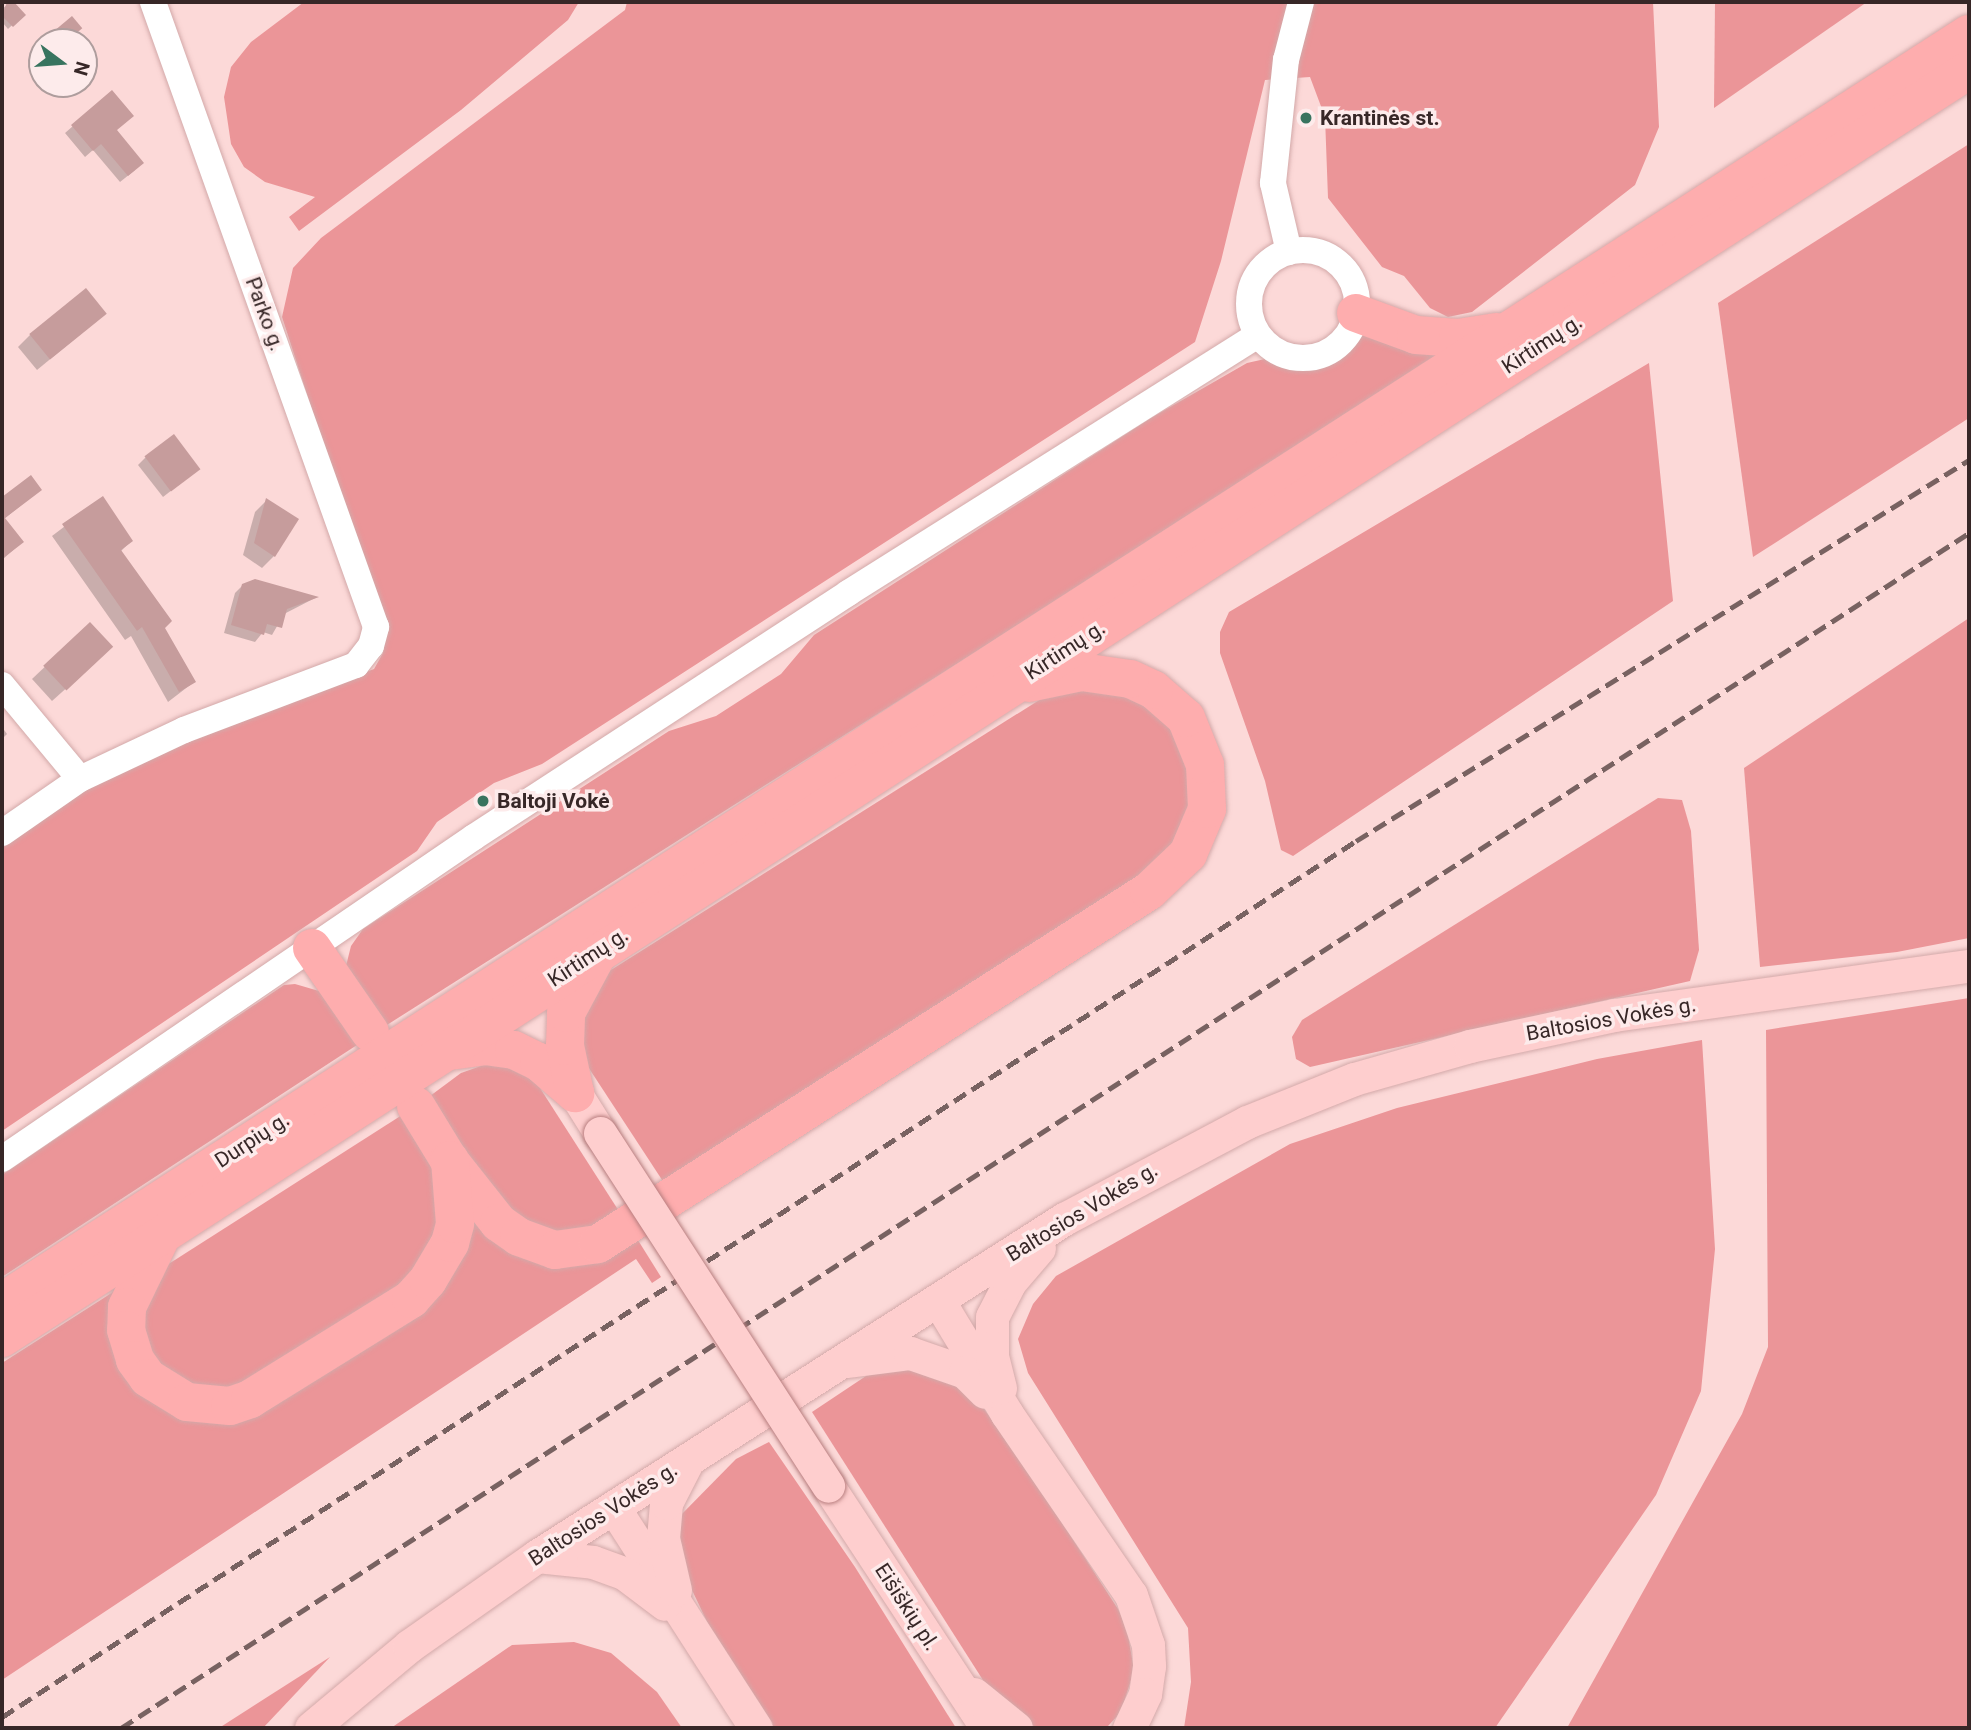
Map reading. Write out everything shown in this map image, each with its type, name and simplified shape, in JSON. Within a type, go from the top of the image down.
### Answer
[{"type":"highway","name":"Kirtimų g.","points":[[502,978],[1969,34]]},
{"type":"highway","name":"Kirtimų g.","points":[[163,1234],[994,695],[1969,70]]},
{"type":"highway","points":[[1356,313],[1394,330],[1437,338],[1506,330]]},
{"type":"highway","points":[[416,1106],[449,1160],[499,1223],[519,1237],[555,1250],[598,1244],[1170,875],[1199,833],[1208,788],[1196,740],[1172,703],[1130,679],[1082,672],[1052,675],[994,695]]},
{"type":"highway","points":[[312,948],[370,1032]]},
{"type":"highway","points":[[575,1093],[565,1046],[566,1013],[601,949]]},
{"type":"highway","name":"Durpių g.","points":[[2,1302],[502,978]]},
{"type":"highway","points":[[444,1051],[485,1046],[514,1050],[540,1062],[575,1093]]},
{"type":"highway","points":[[163,1234],[127,1307],[127,1330],[135,1360],[157,1385],[187,1402],[230,1406],[250,1399],[411,1299],[428,1280],[450,1243],[454,1224],[449,1160]]},
{"type":"highway","points":[[2,1338],[163,1234]]},
{"type":"main road","name":"Baltosios Vokės g.","points":[[311,1728],[409,1646],[537,1556],[1064,1219],[1247,1122],[1354,1079],[1470,1046],[1614,1015],[1969,966]]},
{"type":"main road","name":"Eišiškių pl.","points":[[575,1093],[987,1728]]},
{"type":"main road","points":[[1007,1414],[992,1357],[992,1317],[1009,1283],[1064,1219]]},
{"type":"main road","points":[[938,1300],[1007,1414],[1131,1595],[1149,1666],[1145,1695],[1127,1726]]},
{"type":"main road","points":[[839,1363],[910,1353],[946,1363],[965,1372],[1007,1414]]},
{"type":"main road","points":[[681,1616],[663,1538],[666,1503],[687,1460]]},
{"type":"main road","points":[[614,1508],[681,1616],[756,1728]]},
{"type":"main road","points":[[537,1556],[593,1562],[624,1573],[681,1616]]},
{"type":"main road","points":[[953,1676],[971,1728]]},
{"type":"main road","points":[[953,1676],[1016,1728]]},
{"type":"street","name":"Parko g.","points":[[80,779],[184,730],[356,665],[371,646],[376,627],[153,2]]},
{"type":"street","points":[[1289,252],[1273,183],[1286,60],[1301,2]]},
{"type":"street","points":[[1309,250],[1331,258],[1346,271],[1356,297],[1356,313],[1346,337],[1331,350],[1312,358],[1292,357],[1273,349],[1258,335],[1250,314],[1252,285],[1262,268],[1289,252],[1309,250]]},
{"type":"street","points":[[2,1159],[312,948],[837,600],[1258,335]]},
{"type":"street","points":[[2,685],[80,779],[2,833]]},
{"type":"shaded area","points":[[304,2],[579,2],[568,20],[461,110],[299,231],[289,217],[315,197],[265,182],[244,167],[231,144],[224,97],[231,67],[251,42]]},
{"type":"shaded area","points":[[627,2],[1653,2],[1659,127],[1635,185],[1472,312],[1448,317],[1430,308],[1404,276],[1382,267],[1328,198],[1325,117],[1310,77],[1265,80],[1221,261],[1195,342],[542,764],[494,783],[437,822],[417,851],[2,1131],[2,848],[78,794],[193,738],[374,669],[383,653],[385,635],[282,317],[293,268],[321,238],[625,10]]},
{"type":"shaded area","points":[[1715,2],[1867,2],[1714,108]]},
{"type":"shaded area","points":[[1969,144],[1969,418],[1753,557],[1718,303]]},
{"type":"shaded area","points":[[1362,334],[1435,350],[1438,359],[379,1030],[346,966],[351,946],[363,929],[669,731],[716,716],[781,674],[814,635],[1151,418],[1247,363],[1265,359],[1315,367],[1340,355]]},
{"type":"shaded area","points":[[1649,363],[1673,601],[1293,856],[1281,850],[1265,781],[1220,653],[1220,632],[1229,612]]},
{"type":"shaded area","points":[[1969,618],[1969,938],[1897,952],[1760,967],[1744,768]]},
{"type":"shaded area","points":[[1063,685],[1154,701],[1198,776],[1178,853],[668,1189],[575,1047],[573,1034],[603,975]]},
{"type":"shaded area","points":[[1658,798],[1682,800],[1691,831],[1699,950],[1690,981],[1310,1067],[1296,1059],[1292,1037],[1302,1020]]},
{"type":"shaded area","points":[[295,984],[319,991],[357,1045],[2,1277],[2,1175],[284,985]]},
{"type":"shaded area","points":[[1969,998],[1969,1728],[1567,1728],[1742,1414],[1768,1347],[1766,1030]]},
{"type":"shaded area","points":[[1702,1040],[1715,1249],[1701,1391],[1656,1495],[1495,1728],[1184,1728],[1191,1682],[1188,1628],[1028,1373],[1018,1339],[1033,1304],[1056,1276],[1290,1144],[1397,1108],[1597,1059]]},
{"type":"shaded area","points":[[498,1060],[531,1074],[624,1219],[594,1236],[519,1226],[426,1099],[461,1073]]},
{"type":"shaded area","points":[[402,1115],[437,1168],[448,1217],[412,1283],[218,1398],[144,1358],[142,1298],[167,1265]]},
{"type":"shaded area","points":[[466,1215],[488,1230],[636,1237],[661,1277],[652,1283],[636,1259],[2,1680],[2,1363],[121,1287],[121,1298],[188,1414],[424,1299]]},
{"type":"shaded area","points":[[915,1366],[956,1383],[979,1403],[1009,1441],[1118,1609],[1127,1629],[1134,1670],[1121,1712],[1108,1726],[1036,1728],[988,1688],[812,1412],[866,1376],[890,1368]]},
{"type":"shaded area","points":[[769,1442],[855,1567],[956,1728],[772,1728],[710,1628],[691,1588],[679,1558],[678,1518],[736,1459]]},
{"type":"shaded area","points":[[574,1642],[611,1653],[657,1692],[682,1728],[391,1728],[512,1645]]},
{"type":"shaded area","points":[[330,1657],[263,1728],[219,1728]]},
{"type":"building","points":[[7,2],[14,2],[26,15],[13,27],[2,16]]},
{"type":"building","points":[[72,16],[82,28],[58,28]]},
{"type":"building","points":[[112,90],[134,116],[117,130],[144,163],[128,176],[101,144],[93,151],[71,125]]},
{"type":"building","points":[[86,288],[107,314],[50,360],[29,334]]},
{"type":"building","points":[[174,434],[200,469],[171,491],[144,456]]},
{"type":"building","points":[[31,475],[42,490],[5,518],[24,542],[2,559],[2,497]]},
{"type":"building","points":[[103,496],[133,541],[121,550],[172,621],[165,628],[196,682],[179,692],[142,627],[137,631],[62,524]]},
{"type":"building","points":[[266,498],[299,519],[275,557],[254,543]]},
{"type":"building","points":[[255,579],[319,597],[287,609],[282,628],[267,624],[264,635],[231,625],[242,584]]},
{"type":"building","points":[[90,622],[113,647],[66,691],[43,666]]},
{"type":"railway","points":[[2,1717],[1356,841],[1969,460]]},
{"type":"railway","points":[[121,1728],[1969,533]]},
{"type":"place","name":"Krantinės st.","points":[[1306,118]]},
{"type":"place","name":"Baltoji Vokė","points":[[483,801]]}]
